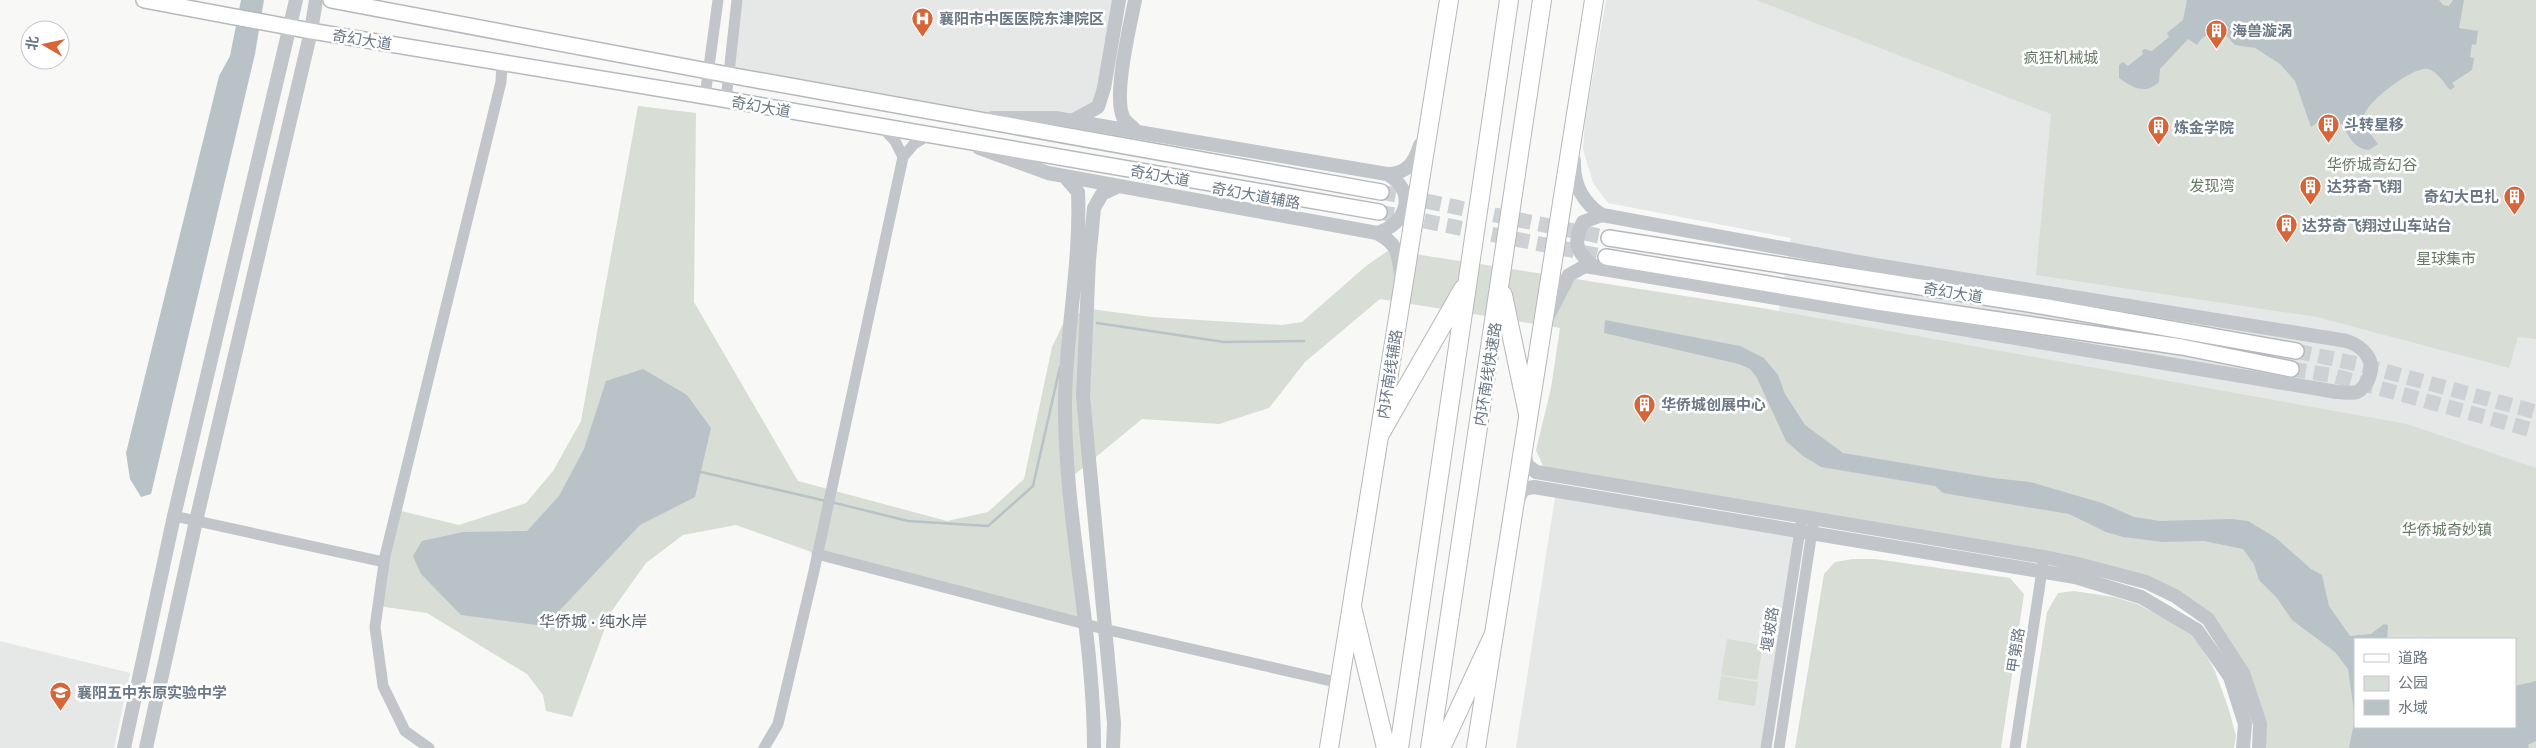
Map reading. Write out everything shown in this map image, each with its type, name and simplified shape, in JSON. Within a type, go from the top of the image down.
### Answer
[{"type":"main road","name":"奇幻大道","points":[[144,0],[311,31],[930,134],[1379,212]]},
{"type":"main road","name":"奇幻大道","points":[[331,0],[729,75],[1381,192]]},
{"type":"main road","name":"内环南线辅路","points":[[1329,748],[1449,0]]},
{"type":"main road","name":"内环南线快速路","points":[[1399,748],[1509,0]]},
{"type":"main road","name":"内环南线快速路","points":[[1430,748],[1542,0]]},
{"type":"main road","points":[[1476,748],[1594,0]]},
{"type":"main road","name":"奇幻大道","points":[[1609,238],[2064,310],[2296,351]]},
{"type":"main road","name":"奇幻大道","points":[[1600,262],[1869,300],[2182,348],[2291,369]]},
{"type":"main road","points":[[1380,434],[1469,280]]},
{"type":"main road","points":[[1501,283],[1528,414]]},
{"type":"main road","points":[[1352,607],[1386,748]]},
{"type":"main road","points":[[1441,748],[1494,636]]},
{"type":"street","points":[[124,748],[174,516],[296,0]]},
{"type":"street","points":[[146,748],[196,521],[311,31],[316,0]]},
{"type":"street","points":[[704,96],[718,0]]},
{"type":"street","points":[[726,100],[737,0]]},
{"type":"street","points":[[1072,121],[1098,107],[1104,88],[1119,0]]},
{"type":"street","points":[[1135,0],[1120,86],[1120,106],[1123,118],[1136,130]]},
{"type":"street","points":[[429,748],[405,731],[382,686],[375,627],[384,562],[501,82],[502,62]]},
{"type":"street","points":[[1388,174],[1407,169],[1416,160],[1432,108]]},
{"type":"street","points":[[1576,116],[1574,172],[1580,194],[1593,210],[1602,215],[1911,271],[2347,341],[2365,352],[2371,360],[2371,370],[2362,389],[2355,393],[2337,392],[1903,321],[1582,257],[1576,244],[1577,233],[1583,222],[1602,215]]},
{"type":"street","points":[[965,117],[1055,118],[1136,130],[1388,174],[1398,180],[1405,194],[1405,208],[1401,218],[1390,229],[1377,233]]},
{"type":"street","points":[[882,127],[895,141],[903,156]]},
{"type":"street","points":[[764,748],[778,724],[832,494],[903,156],[914,144],[930,134]]},
{"type":"street","name":"奇幻大道辅路","points":[[957,140],[1048,173],[1377,233],[1388,239],[1398,251],[1402,292]]},
{"type":"street","points":[[1064,176],[1078,192],[1065,400],[1068,480],[1086,624],[1094,748]]},
{"type":"street","points":[[1114,748],[1114,723],[1083,396],[1088,260],[1094,208],[1102,194],[1120,186]]},
{"type":"street","points":[[1541,334],[1556,298],[1569,275],[1585,266],[1600,262]]},
{"type":"street","points":[[1876,280],[1911,271]]},
{"type":"street","points":[[2034,291],[2064,310]]},
{"type":"street","points":[[1869,300],[1903,321]]},
{"type":"street","points":[[2026,340],[2065,330]]},
{"type":"street","points":[[1523,448],[1527,465],[1536,472],[2044,557],[2146,582],[2175,596],[2208,619],[2244,673],[2260,724],[2259,748]]},
{"type":"street","points":[[1514,507],[1523,489],[1534,487],[2075,577],[2141,597],[2197,630],[2230,677],[2245,724],[2243,748]]},
{"type":"street","points":[[174,516],[384,562]]},
{"type":"street","name":"堰坡路","points":[[1779,748],[1808,517]]},
{"type":"street","name":"堰坡路","points":[[1766,748],[1806,532]]},
{"type":"street","points":[[817,554],[1104,629],[1340,683]]},
{"type":"street","name":"甲第路","points":[[2015,748],[2044,557]]},
{"type":"shaded area","name":"襄阳市中医医院东津院区","points":[[737,0],[1119,0],[1104,88],[1085,115],[965,117],[729,75]]},
{"type":"shaded area","points":[[1606,0],[2536,0],[2536,748],[2516,728],[2516,638],[1778,315],[1791,238],[1608,203],[1593,183],[1583,149],[1585,121]]},
{"type":"shaded area","points":[[1556,491],[1800,531],[1766,748],[1516,748]]},
{"type":"shaded area","name":"襄阳五中东原实验中学","points":[[0,641],[130,673],[114,748],[0,748]]},
{"type":"green space","name":"华侨城奇幻谷","points":[[1756,0],[2536,0],[2536,339],[2518,337],[2509,368],[2317,317],[2036,275],[2051,114]]},
{"type":"green space","name":"华侨城奇妙镇","points":[[638,106],[696,113],[694,302],[798,481],[947,521],[988,512],[1024,479],[1052,347],[1066,318],[1091,309],[1151,317],[1282,325],[1302,322],[1366,266],[1389,250],[1762,308],[2407,424],[2536,468],[2536,748],[2259,748],[2260,724],[2208,619],[2146,582],[1551,470],[1543,466],[1536,450],[1551,388],[1560,328],[1380,299],[1305,362],[1269,408],[1219,424],[1142,419],[1068,480],[1086,624],[817,554],[736,525],[683,535],[646,563],[611,612],[572,717],[546,711],[543,695],[527,674],[427,613],[378,606],[397,510],[459,525],[526,503],[553,471],[581,421]]},
{"type":"green space","points":[[1853,559],[1875,559],[2010,578],[2024,594],[2001,748],[1795,748],[1824,574],[1835,562]]},
{"type":"green space","points":[[2074,591],[2114,597],[2137,604],[2194,634],[2215,671],[2229,710],[2236,736],[2234,748],[2026,748],[2047,612],[2058,593]]},
{"type":"green space","points":[[1727,639],[1763,645],[1757,680],[1721,675]]},
{"type":"green space","points":[[1721,676],[1758,682],[1755,706],[1718,700]]},
{"type":"water","points":[[241,0],[264,0],[255,54],[151,494],[141,497],[130,479],[126,453],[219,76],[230,56]]},
{"type":"water","points":[[2187,0],[2439,0],[2443,5],[2449,6],[2453,0],[2464,0],[2459,28],[2478,31],[2476,45],[2472,44],[2470,57],[2474,58],[2472,70],[2452,83],[2455,87],[2450,90],[2437,75],[2428,69],[2422,69],[2413,73],[2391,86],[2366,111],[2364,121],[2378,144],[2369,150],[2356,145],[2342,124],[2321,120],[2311,127],[2295,81],[2280,64],[2255,48],[2235,45],[2224,33],[2208,34],[2197,45],[2188,39],[2160,69],[2159,82],[2154,86],[2139,89],[2119,78],[2119,65],[2123,62],[2128,66],[2143,54],[2142,51],[2144,49],[2152,51],[2169,37],[2167,33],[2183,20]]},
{"type":"water","points":[[1605,320],[1740,346],[1764,358],[1778,375],[1785,394],[1805,425],[1843,453],[1993,478],[2030,482],[2102,503],[2134,517],[2160,521],[2232,519],[2248,521],[2276,538],[2311,569],[2322,575],[2329,606],[2350,636],[2371,634],[2384,624],[2388,625],[2387,638],[2354,638],[2354,711],[2348,669],[2335,652],[2292,620],[2277,598],[2259,580],[2254,564],[2243,549],[2204,541],[2163,542],[2123,537],[2106,532],[2069,514],[1943,493],[1935,486],[1821,467],[1803,456],[1786,441],[1757,378],[1750,369],[1739,364],[1604,333]]},
{"type":"water","points":[[643,369],[687,395],[711,428],[695,497],[640,525],[545,626],[461,615],[421,574],[413,556],[422,541],[463,532],[527,531],[559,496],[584,449],[606,381]]},
{"type":"water","points":[[2536,681],[2536,741],[2528,745],[2529,748],[2349,748],[2354,723],[2354,728],[2516,728],[2516,686]]},
{"type":"waterway","points":[[1097,323],[1224,342],[1304,341]]},
{"type":"waterway","points":[[831,502],[908,521],[988,526],[1033,486],[1060,367]]},
{"type":"waterway","points":[[701,472],[826,501]]},
{"type":"tunnel","points":[[1381,192],[1609,238]]},
{"type":"tunnel","points":[[1379,212],[1606,257]]},
{"type":"tunnel","points":[[2296,351],[2362,365],[2536,412]]},
{"type":"tunnel","points":[[2291,369],[2335,376],[2536,431]]},
{"type":"place","name":"襄阳市中医医院东津院区","points":[[923,37]]},
{"type":"place","name":"海兽漩涡","points":[[2216,49]]},
{"type":"place","name":"斗转星移","points":[[2328,143]]},
{"type":"place","name":"炼金学院","points":[[2158,146]]},
{"type":"place","name":"达芬奇飞翔","points":[[2311,205]]},
{"type":"place","name":"奇幻大巴扎","points":[[2515,215]]},
{"type":"place","name":"达芬奇飞翔过山车站台","points":[[2286,244]]},
{"type":"place","name":"华侨城创展中心","points":[[1645,423]]},
{"type":"place","name":"襄阳五中东原实验中学","points":[[61,711]]},
{"type":"district","name":"华侨城 · 纯水岸","points":[[593,620]]},
{"type":"park label","name":"疯狂机械城","points":[[2061,57]]},
{"type":"park label","name":"发现湾","points":[[2212,185]]},
{"type":"park label","name":"星球集市","points":[[2446,258]]}]
